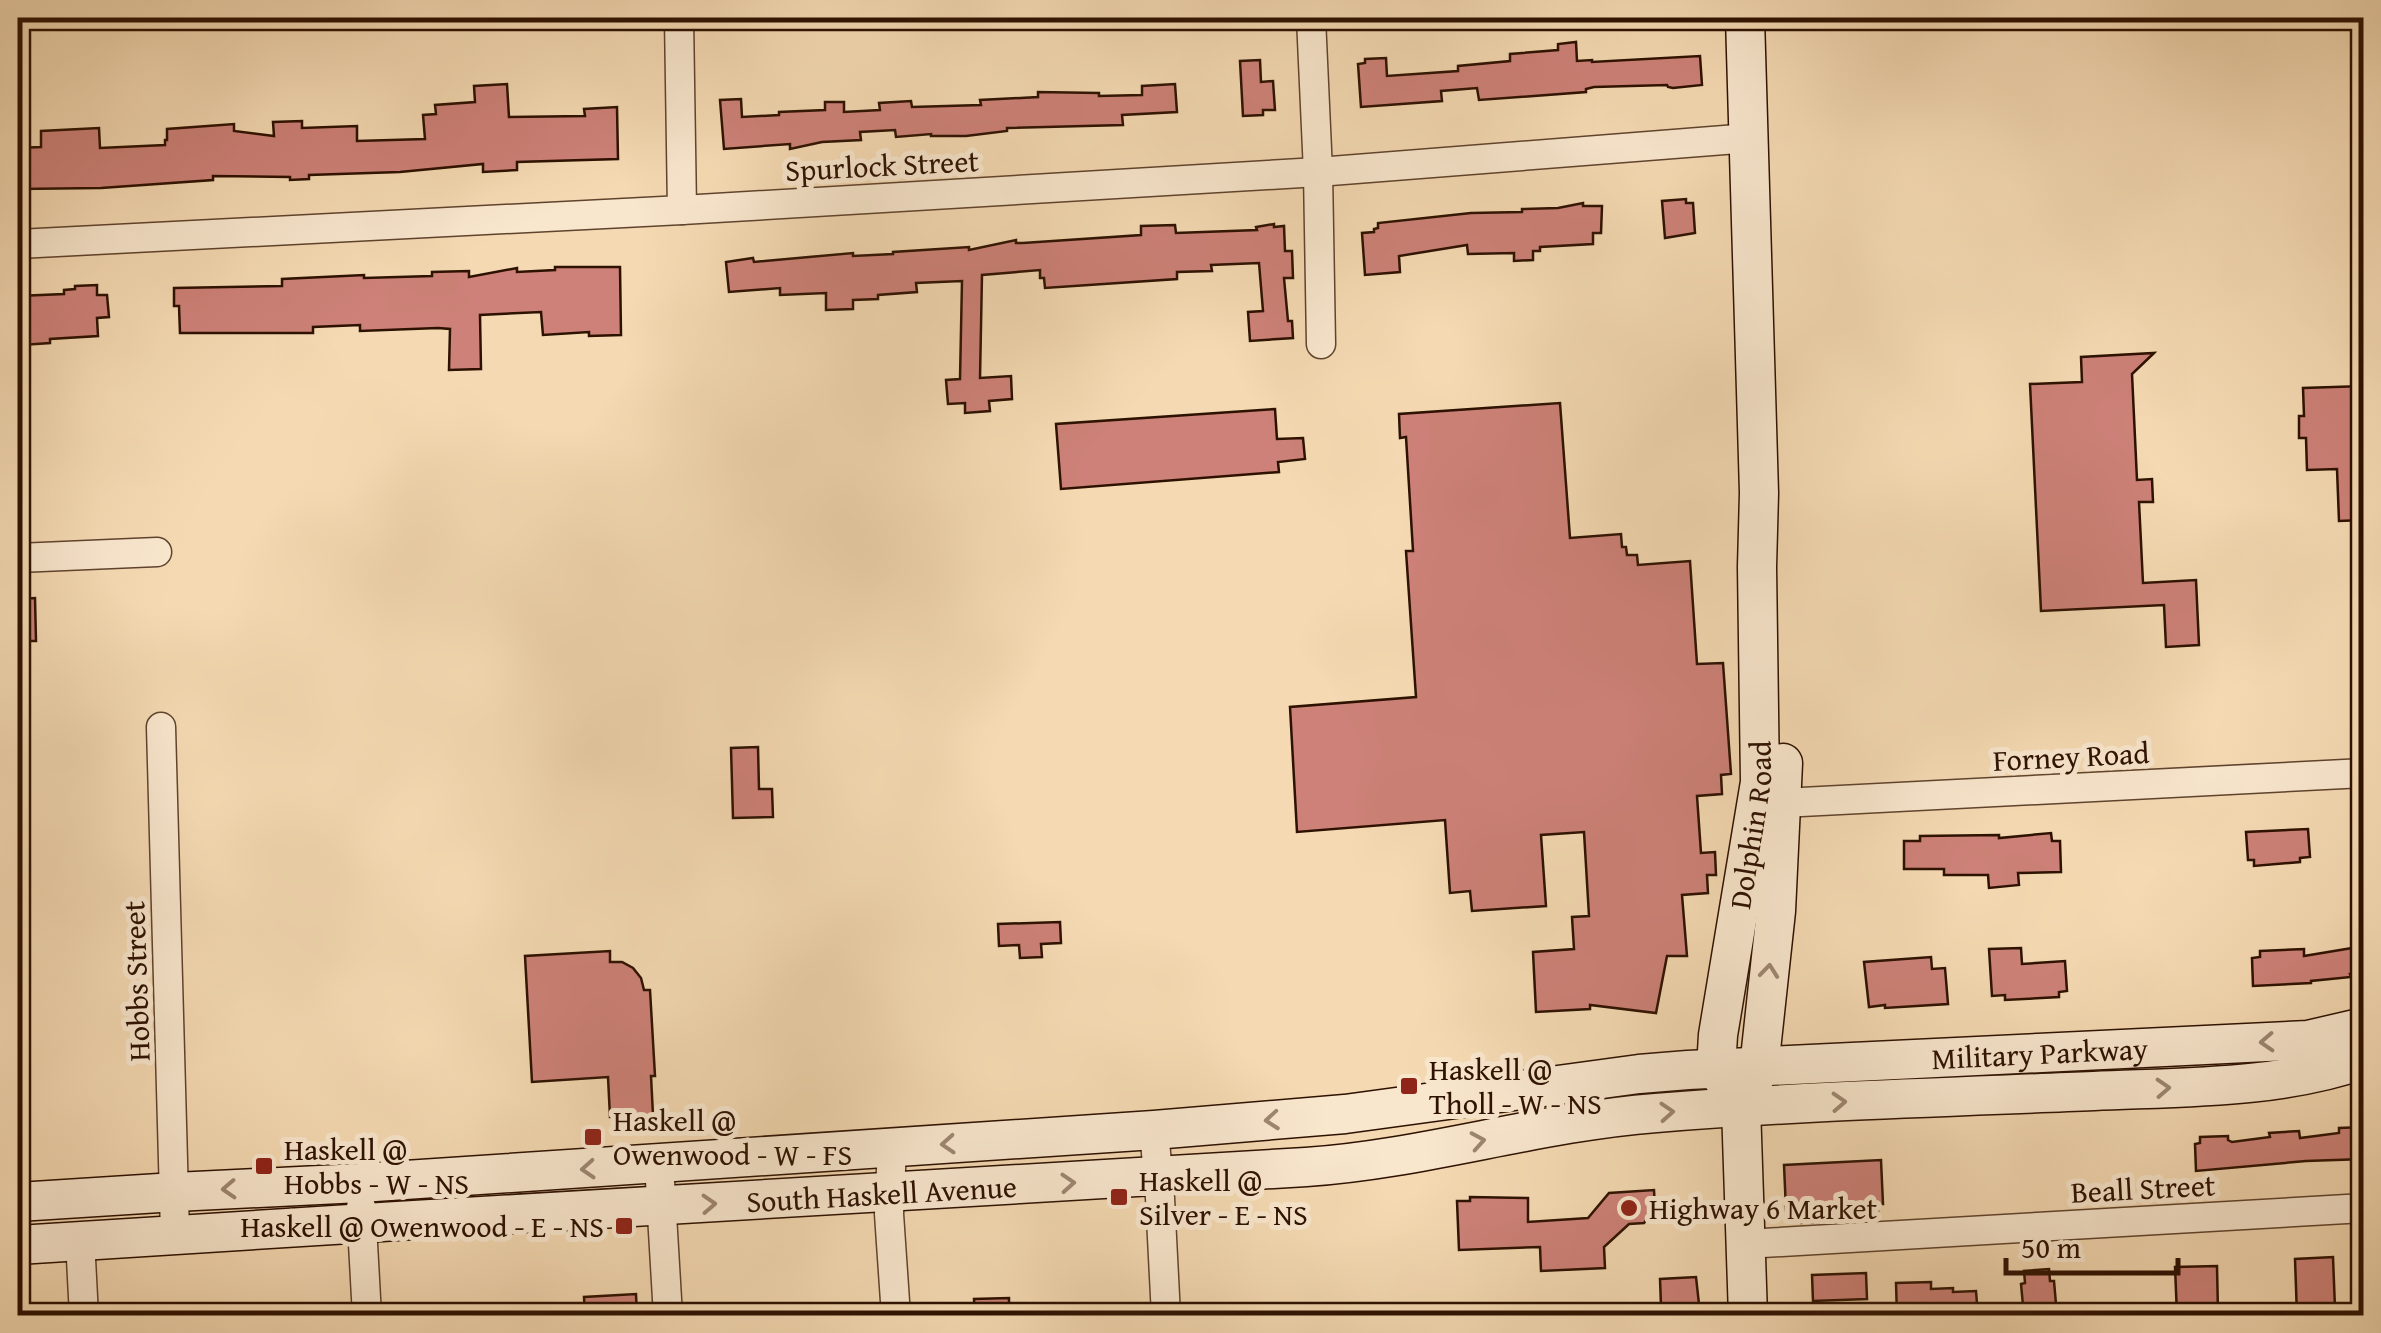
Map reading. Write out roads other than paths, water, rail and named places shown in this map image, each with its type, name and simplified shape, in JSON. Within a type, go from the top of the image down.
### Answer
[{"type":"main road","name":"Dolphin Road","points":[[1716,1068],[1720,1011],[1760,782],[1758,493],[1745,18]]},
{"type":"main road","name":"Dolphin Road","points":[[1748,1316],[1741,1106],[1760,1068],[1776,911],[1783,757],[1768,552],[1758,535]]},
{"type":"main road","name":"Military Parkway","points":[[1716,1068],[2308,1040],[2364,1028]]},
{"type":"main road","name":"Military Parkway","points":[[1741,1106],[2204,1086],[2302,1074],[2364,1060]]},
{"type":"main road","points":[[1716,1068],[1741,1106]]},
{"type":"main road","name":"South Haskell Avenue","points":[[18,1202],[360,1184],[1154,1130],[1345,1114],[1638,1074],[1716,1068]]},
{"type":"main road","name":"South Haskell Avenue","points":[[18,1245],[1158,1178],[1382,1158],[1594,1119],[1741,1106]]},
{"type":"main road","points":[[1345,1114],[1349,1162]]},
{"type":"main road","points":[[78,1199],[80,1240]]},
{"type":"street","points":[[679,18],[682,210]]},
{"type":"street","points":[[1311,18],[1321,344]]},
{"type":"street","name":"Spurlock Street","points":[[18,244],[1318,172],[1750,138]]},
{"type":"street","points":[[18,558],[158,552]]},
{"type":"street","name":"Hobbs Street","points":[[160,728],[175,1233]]},
{"type":"street","name":"Forney Road","points":[[1782,803],[2364,773]]},
{"type":"street","points":[[1154,1130],[1166,1316]]},
{"type":"street","points":[[892,1147],[889,1214],[896,1316]]},
{"type":"street","points":[[660,1164],[668,1316]]},
{"type":"street","points":[[360,1184],[367,1316]]},
{"type":"street","name":"Beall Street","points":[[1746,1244],[2364,1208]]},
{"type":"street","points":[[80,1240],[84,1316]]},
{"type":"place","name":"Haskell @ Tholl - W - NS","points":[[1409,1086]]},
{"type":"place","name":"Haskell @ Owenwood - W - FS","points":[[593,1137]]},
{"type":"place","name":"Haskell @ Hobbs - W - NS","points":[[264,1166]]},
{"type":"place","name":"Haskell @ Silver - E - NS","points":[[1119,1197]]},
{"type":"place","name":"Highway 6 Market","points":[[1629,1208]]},
{"type":"place","name":"Haskell @ Owenwood - E - NS","points":[[624,1226]]}]
